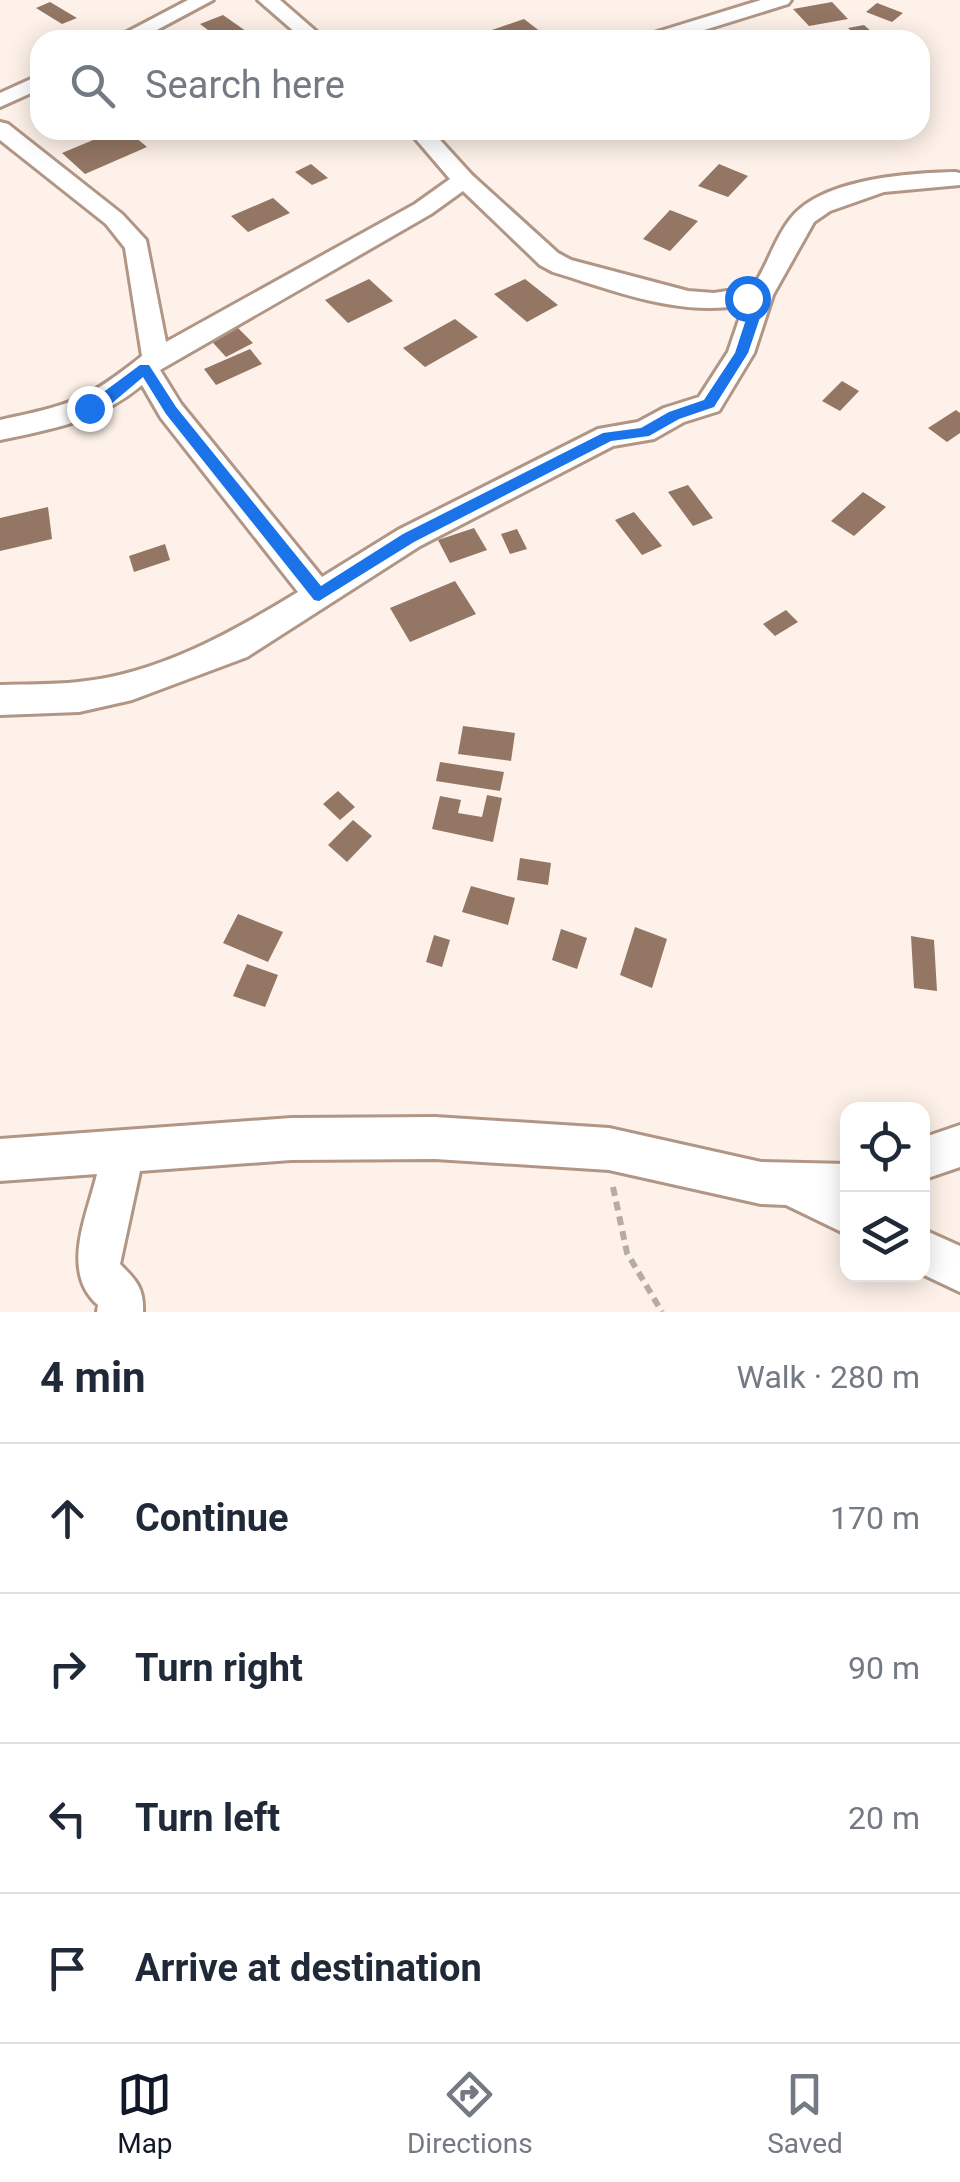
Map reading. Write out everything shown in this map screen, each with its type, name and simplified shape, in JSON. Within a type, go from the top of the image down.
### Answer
[{"type":"street","points":[[142,30],[202,0]]},
{"type":"street","points":[[268,0],[304,30]]},
{"type":"street","points":[[684,30],[781,0]]},
{"type":"street","points":[[0,100],[30,86]]},
{"type":"street","points":[[0,129],[114,218],[137,246],[151,364],[171,411],[319,595]]},
{"type":"street","points":[[429,140],[464,180],[506,214],[549,259],[562,266],[688,300],[714,302],[761,294]]},
{"type":"street","points":[[0,700],[78,697],[132,686],[236,648],[408,538],[608,436],[644,432],[709,404],[741,353],[761,294],[773,279],[782,252],[803,218],[882,182],[956,179]]},
{"type":"street","points":[[0,430],[89,408],[106,400],[151,364],[423,208],[464,180]]},
{"type":"street","points":[[0,1160],[291,1139],[434,1138],[609,1149],[795,1187],[840,1186]]},
{"type":"street","points":[[930,1156],[960,1146]]},
{"type":"street","points":[[120,1312],[121,1295],[102,1279],[98,1264],[123,1152]]},
{"type":"street","points":[[795,1187],[840,1210]]},
{"type":"street","points":[[930,1255],[960,1270]]},
{"type":"path","points":[[609,1149],[623,1249],[640,1283],[662,1312]]},
{"type":"building","points":[[50,2],[77,18],[62,24],[36,8]]},
{"type":"building","points":[[832,2],[848,19],[809,26],[793,9]]},
{"type":"building","points":[[877,3],[903,13],[892,22],[866,12]]},
{"type":"building","points":[[223,15],[244,30],[208,30],[200,24]]},
{"type":"building","points":[[524,19],[538,30],[492,30]]},
{"type":"building","points":[[864,25],[870,30],[850,30]]},
{"type":"building","points":[[93,140],[139,140],[147,147],[85,174],[62,153]]},
{"type":"building","points":[[311,164],[328,178],[312,185],[295,172]]},
{"type":"building","points":[[719,164],[748,176],[728,197],[698,186]]},
{"type":"building","points":[[273,198],[290,213],[248,232],[231,216]]},
{"type":"building","points":[[670,210],[698,221],[670,251],[643,239]]},
{"type":"building","points":[[369,279],[393,301],[348,323],[325,300]]},
{"type":"building","points":[[525,279],[558,305],[527,322],[494,294]]},
{"type":"building","points":[[455,319],[478,337],[425,367],[403,348]]},
{"type":"building","points":[[232,322],[253,343],[226,357],[206,335]]},
{"type":"building","points":[[250,349],[262,364],[216,385],[204,369]]},
{"type":"building","points":[[842,381],[859,391],[840,411],[822,401]]},
{"type":"building","points":[[956,410],[960,413],[960,433],[947,442],[928,428]]},
{"type":"building","points":[[688,485],[713,518],[693,526],[668,492]]},
{"type":"building","points":[[863,492],[886,507],[854,536],[831,521]]},
{"type":"building","points":[[48,507],[52,539],[0,551],[0,518]]},
{"type":"building","points":[[634,512],[662,546],[642,555],[615,520]]},
{"type":"building","points":[[474,528],[487,550],[450,563],[438,540]]},
{"type":"building","points":[[517,529],[527,549],[510,554],[501,534]]},
{"type":"building","points":[[165,544],[170,560],[134,572],[129,556]]},
{"type":"building","points":[[455,581],[476,614],[410,642],[390,608]]},
{"type":"building","points":[[786,610],[798,622],[775,636],[763,624]]},
{"type":"building","points":[[463,726],[515,733],[511,761],[458,754]]},
{"type":"building","points":[[440,762],[504,772],[500,791],[436,781]]},
{"type":"building","points":[[338,791],[355,807],[340,820],[323,804]]},
{"type":"building","points":[[487,795],[502,798],[493,842],[432,829],[440,796],[461,800],[458,813],[482,817]]},
{"type":"building","points":[[353,820],[372,836],[347,862],[328,845]]},
{"type":"building","points":[[520,858],[551,863],[548,885],[517,880]]},
{"type":"building","points":[[471,886],[515,898],[508,925],[462,912]]},
{"type":"building","points":[[238,914],[283,932],[268,962],[223,943]]},
{"type":"building","points":[[635,927],[667,939],[652,988],[620,975]]},
{"type":"building","points":[[561,929],[587,938],[577,969],[552,960]]},
{"type":"building","points":[[434,935],[450,940],[442,967],[426,962]]},
{"type":"building","points":[[911,936],[934,940],[937,991],[914,988]]},
{"type":"building","points":[[247,964],[278,975],[265,1007],[233,996]]},
{"type":"route","points":[[89,408],[106,400],[145,368],[171,411],[319,595],[408,538],[608,436],[644,432],[709,404],[741,353],[761,294],[747,298]]}]
